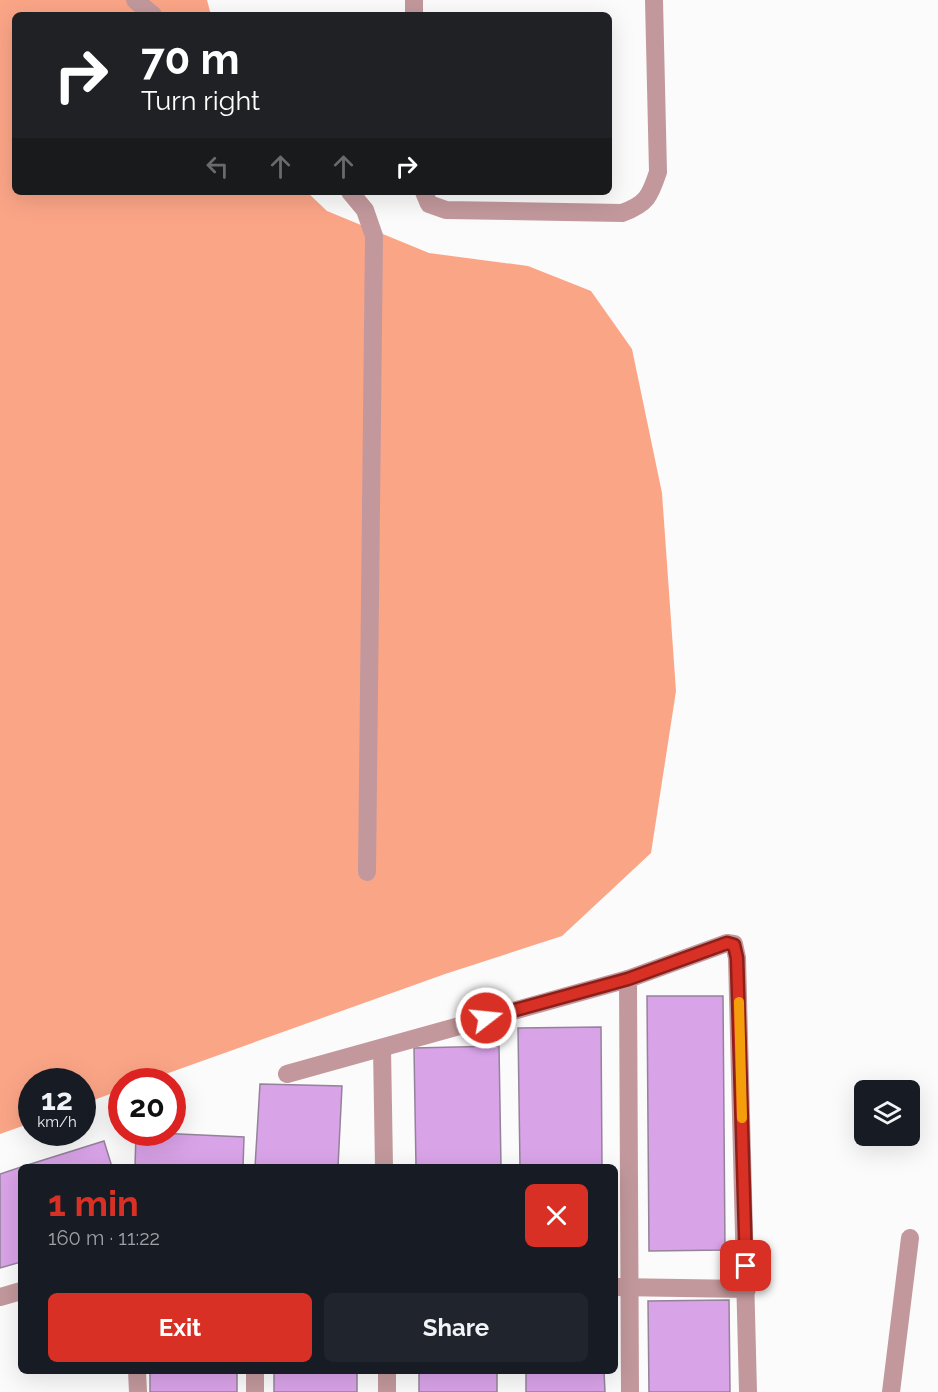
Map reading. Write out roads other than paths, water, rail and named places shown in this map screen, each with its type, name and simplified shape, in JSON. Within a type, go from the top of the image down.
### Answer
[{"type":"street","points":[[135,0],[149,12]]},
{"type":"street","points":[[425,195],[429,204],[446,210],[622,213],[640,206],[652,192],[658,172],[654,0]]},
{"type":"street","points":[[353,195],[365,210],[374,246],[368,872]]},
{"type":"street","points":[[287,1074],[628,979],[727,943],[734,945],[737,958],[748,1392]]},
{"type":"street","points":[[628,979],[622,1287],[630,1392]]},
{"type":"street","points":[[382,1048],[384,1164]]},
{"type":"street","points":[[891,1392],[910,1238]]},
{"type":"street","points":[[622,1287],[747,1289]]},
{"type":"street","points":[[0,1297],[18,1292]]},
{"type":"street","points":[[137,1374],[138,1392]]},
{"type":"street","points":[[255,1374],[255,1392]]},
{"type":"street","points":[[387,1374],[387,1392]]}]
